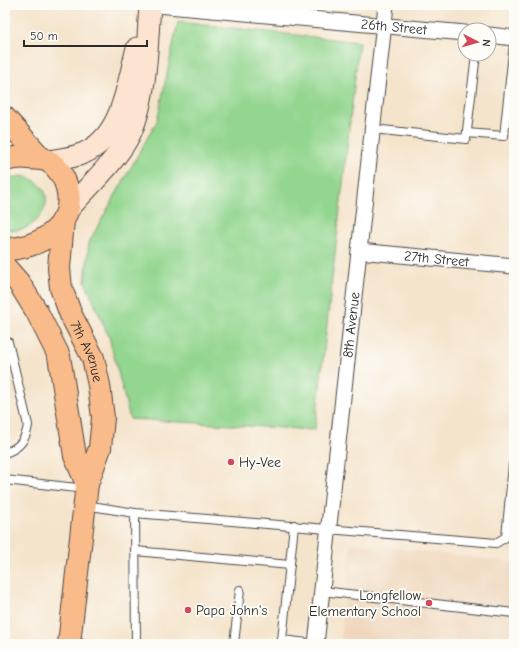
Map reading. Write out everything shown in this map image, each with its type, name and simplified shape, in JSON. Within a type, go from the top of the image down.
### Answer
[{"type":"main road","points":[[5,160],[24,158],[45,160],[86,152],[98,145],[111,131],[123,101],[150,5]]},
{"type":"main road","points":[[5,249],[31,246],[57,230],[65,215],[110,164],[129,137],[141,103],[147,56],[150,5]]},
{"type":"main road","name":"7th Avenue","points":[[5,118],[45,160],[60,172],[66,181],[70,198],[65,215],[59,268],[61,288],[71,315],[93,358],[99,385],[103,418],[100,448],[86,492],[75,643]]},
{"type":"main road","name":"7th Avenue","points":[[5,267],[19,283],[37,312],[59,356],[75,456],[86,492]]},
{"type":"street","name":"26th Street","points":[[157,5],[457,32]]},
{"type":"street","name":"8th Avenue","points":[[316,644],[386,5]]},
{"type":"street","points":[[497,36],[514,38]]},
{"type":"street","name":"27th Street","points":[[360,251],[514,266]]},
{"type":"lane","points":[[467,133],[504,136],[514,43]]},
{"type":"lane","points":[[373,129],[466,139],[475,62]]},
{"type":"lane","points":[[5,341],[8,342],[28,425],[26,436],[16,449],[5,453]]},
{"type":"lane","points":[[5,480],[86,492],[135,512],[496,543],[506,537],[513,465]]},
{"type":"lane","points":[[135,512],[136,644]]},
{"type":"lane","points":[[294,525],[281,642],[316,644]]},
{"type":"lane","points":[[135,550],[290,565]]},
{"type":"lane","points":[[234,644],[240,590]]},
{"type":"lane","points":[[322,592],[514,613]]},
{"type":"shaded area","name":"Longfellow Elementary School","points":[[351,543],[514,562],[514,644],[340,644]]},
{"type":"green space","points":[[178,22],[359,42],[315,430],[130,419],[109,337],[85,282],[89,242],[157,121]]},
{"type":"green space","points":[[21,176],[36,181],[44,189],[46,199],[44,210],[38,219],[29,226],[18,230],[5,229],[5,180]]},
{"type":"place","name":"Hy-Vee","points":[[231,462]]},
{"type":"place","name":"Longfellow Elementary School","points":[[429,603]]},
{"type":"place","name":"Papa John's","points":[[188,610]]}]
